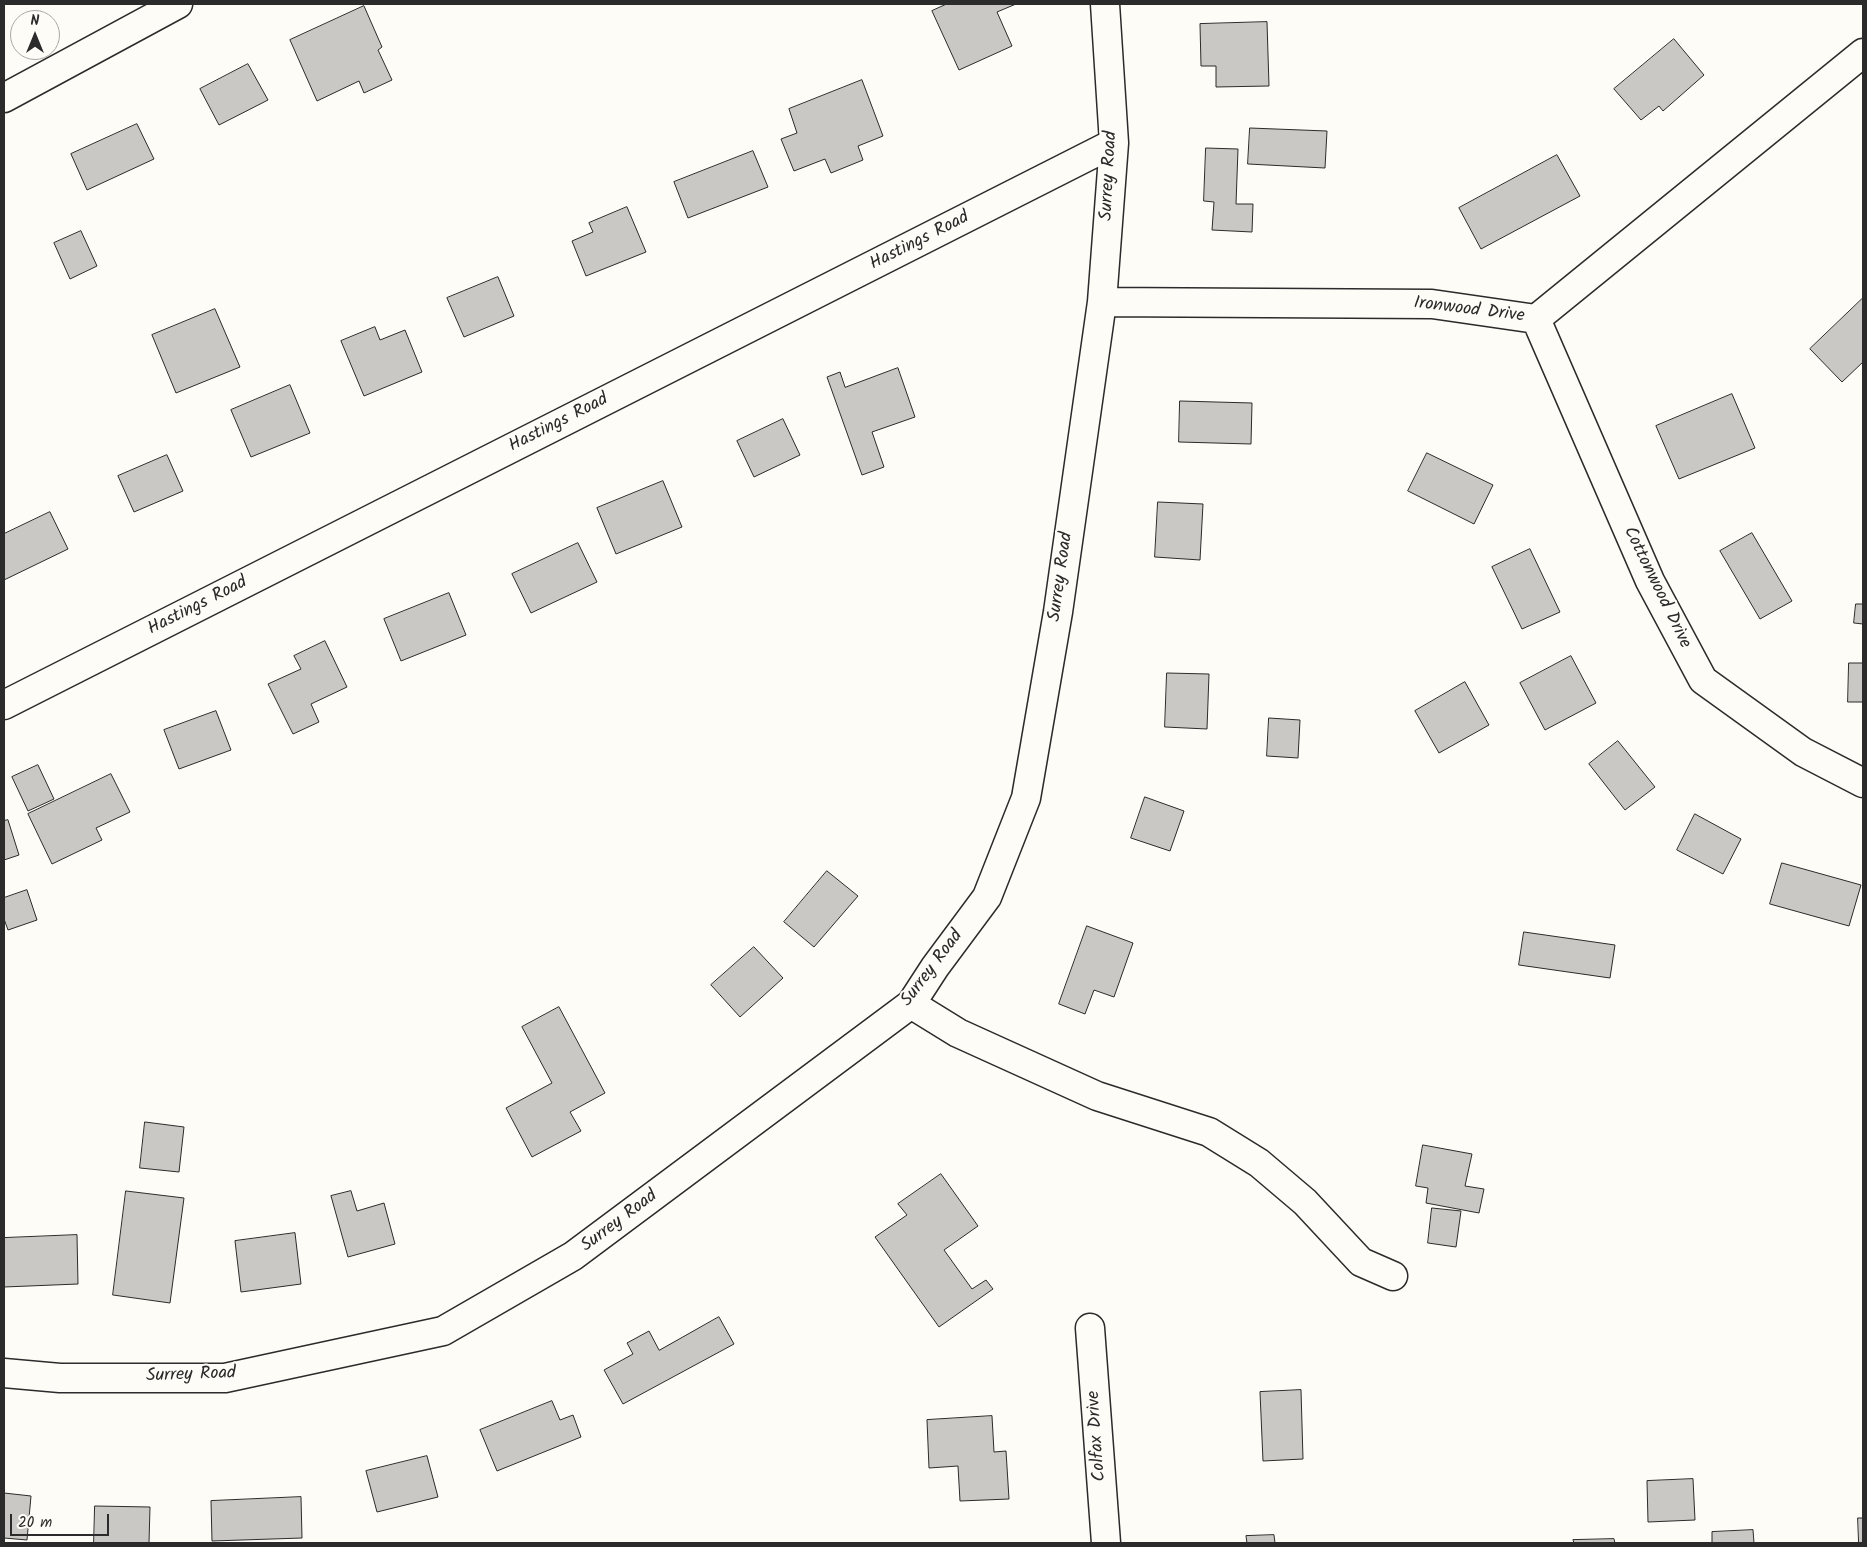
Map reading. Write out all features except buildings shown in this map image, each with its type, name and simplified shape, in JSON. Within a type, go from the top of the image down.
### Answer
[{"type":"street","points":[[4,98],[178,4]]},
{"type":"street","name":"Surrey Road","points":[[4,1373],[60,1378],[225,1378],[442,1331],[574,1256],[911,1004],[934,966],[987,897],[1026,798],[1058,612],[1102,302],[1114,144],[1105,4]]},
{"type":"street","name":"Ironwood Drive","points":[[1102,302],[1432,304],[1536,319],[1863,53]]},
{"type":"street","name":"Hastings Road","points":[[4,706],[1114,144]]},
{"type":"street","name":"Cottonwood Drive","points":[[1536,319],[1650,581],[1703,680],[1803,752],[1863,783]]},
{"type":"street","points":[[911,1004],[958,1033],[1097,1096],[1209,1132],[1259,1163],[1306,1202],[1361,1262],[1393,1276]]},
{"type":"street","name":"Colfax Drive","points":[[1090,1328],[1106,1543]]}]
